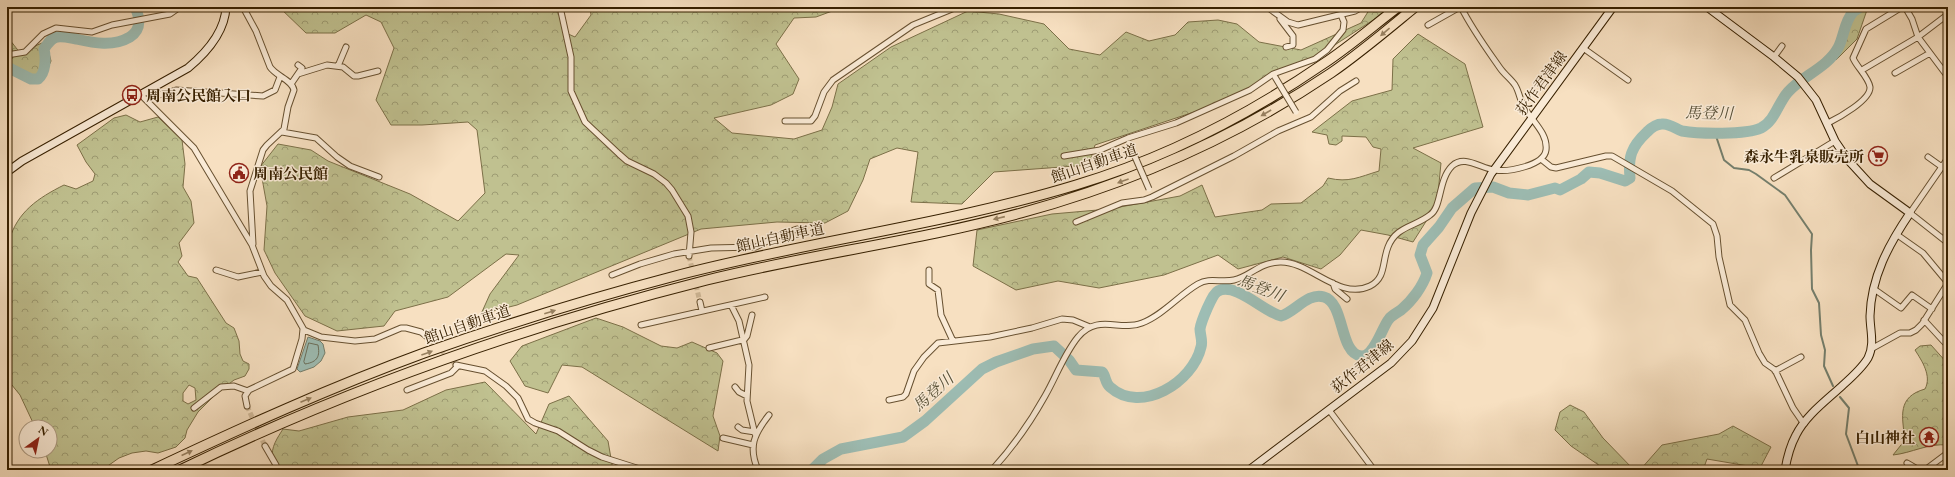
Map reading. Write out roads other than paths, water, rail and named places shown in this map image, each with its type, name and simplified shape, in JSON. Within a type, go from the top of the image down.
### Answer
[{"type":"highway","name":"館山自動車道","points":[[152,470],[233,432],[331,390],[424,353],[517,322],[664,279],[765,254],[1013,203],[1078,185],[1123,169],[1204,134],[1290,86],[1325,63],[1398,7]]},
{"type":"highway","name":"館山自動車道","points":[[180,470],[284,422],[378,383],[479,347],[586,313],[778,263],[909,238],[1018,214],[1079,196],[1128,179],[1211,143],[1297,95],[1372,43],[1414,7]]},
{"type":"street","points":[[7,55],[19,54],[27,51],[40,37],[56,28],[92,32],[125,22],[170,14],[180,7]]},
{"type":"street","points":[[7,172],[22,161],[188,68],[205,53],[216,37],[224,19],[226,7]]},
{"type":"street","points":[[243,7],[256,31],[270,67],[280,77],[291,84],[294,94],[289,104],[282,132],[263,150],[250,191],[252,245]]},
{"type":"street","points":[[560,7],[570,57],[571,91],[585,122],[627,161],[654,174],[666,183],[672,190],[688,216],[691,232],[688,254]]},
{"type":"street","points":[[785,121],[811,120],[815,116],[824,92],[833,80],[913,25],[957,7]]},
{"type":"street","points":[[1267,7],[1288,22],[1298,25],[1356,11],[1362,7]]},
{"type":"street","points":[[992,470],[1013,447],[1027,427],[1072,345],[1079,336],[1090,327],[1104,323],[1129,326],[1142,323],[1199,283],[1206,280],[1235,280],[1263,265],[1282,262],[1291,263],[1341,287],[1352,289],[1364,288],[1378,280],[1382,274],[1387,249],[1391,240],[1407,226],[1431,215],[1437,204],[1444,177],[1452,166],[1464,161],[1493,172],[1520,168],[1540,159],[1546,151],[1546,142],[1521,103],[1515,85],[1502,71],[1471,27],[1460,7],[1428,25]]},
{"type":"street","name":"荻作君津線","points":[[1249,470],[1391,363],[1412,341],[1433,308],[1473,208],[1493,172],[1613,7]]},
{"type":"street","points":[[1707,7],[1791,70],[1810,90],[1828,123],[1835,141],[1862,177],[1948,243]]},
{"type":"street","points":[[1828,123],[1859,104],[1868,92],[1870,87],[1862,70],[1857,66],[1853,58],[1866,29],[1904,7],[1912,18],[1918,37],[1948,77]]},
{"type":"street","points":[[1064,156],[1100,150],[1176,123],[1250,90],[1274,75],[1302,65],[1327,50],[1343,30],[1344,22],[1341,15]]},
{"type":"street","points":[[1862,70],[1918,37],[1947,15]]},
{"type":"street","points":[[1278,16],[1294,40],[1293,45],[1286,47]]},
{"type":"street","points":[[1774,56],[1782,46]]},
{"type":"street","points":[[338,66],[346,47]]},
{"type":"street","points":[[1583,48],[1628,80]]},
{"type":"street","points":[[1895,73],[1930,53]]},
{"type":"street","points":[[291,84],[302,68],[298,65]]},
{"type":"street","points":[[298,74],[327,65],[348,69],[354,76],[378,71]]},
{"type":"street","points":[[1274,75],[1302,122]]},
{"type":"street","points":[[147,100],[152,97],[176,90],[263,96],[275,90],[280,77]]},
{"type":"street","points":[[1076,222],[1122,203],[1144,200],[1152,197],[1234,156],[1278,131],[1302,122],[1311,117],[1340,91],[1356,81]]},
{"type":"street","points":[[141,95],[194,148],[252,245],[262,272],[271,286],[287,300],[303,329],[302,339],[293,369],[248,391],[245,396],[247,406]]},
{"type":"street","points":[[282,132],[316,138],[337,157],[350,166],[379,177]]},
{"type":"street","points":[[1128,141],[1152,197]]},
{"type":"street","points":[[1774,178],[1835,141]]},
{"type":"street","points":[[1540,159],[1556,168],[1606,156],[1612,156],[1623,161],[1672,191],[1713,224],[1717,236],[1719,257],[1730,305],[1745,320],[1759,353],[1766,363],[1775,371],[1793,408],[1804,424]]},
{"type":"street","points":[[1928,157],[1942,167]]},
{"type":"street","points":[[1785,470],[1796,434],[1810,416],[1868,359],[1871,349],[1870,316],[1879,267],[1896,234],[1948,158]]},
{"type":"street","points":[[612,275],[640,264],[674,254],[688,254],[711,248],[756,247],[775,237],[797,229]]},
{"type":"street","points":[[1871,349],[1900,333],[1916,330],[1932,309],[1948,283],[1923,253],[1896,234]]},
{"type":"street","points":[[216,270],[238,277],[262,272]]},
{"type":"street","points":[[928,270],[929,284],[938,290],[941,315],[953,341]]},
{"type":"street","points":[[1333,283],[1335,288],[1347,299]]},
{"type":"street","points":[[1874,289],[1901,308],[1912,295],[1932,309]]},
{"type":"street","points":[[641,325],[765,297]]},
{"type":"street","points":[[700,302],[702,311]]},
{"type":"street","points":[[731,305],[738,321],[750,368],[747,396],[755,433],[753,455],[758,470]]},
{"type":"street","points":[[709,348],[743,341],[747,336],[752,315]]},
{"type":"street","points":[[889,400],[903,397],[906,394],[914,371],[938,343],[990,337],[1062,319],[1073,320],[1090,327]]},
{"type":"street","points":[[1924,320],[1948,346]]},
{"type":"street","points":[[303,329],[321,337],[355,341],[375,339],[401,328],[406,328],[421,332],[430,339]]},
{"type":"street","points":[[1775,371],[1801,357]]},
{"type":"street","points":[[407,390],[451,373],[457,366],[485,371],[506,386],[518,398],[528,419],[558,432],[602,457],[643,470]]},
{"type":"street","points":[[194,408],[221,387],[234,386],[248,391]]},
{"type":"street","points":[[735,387],[739,392],[747,396]]},
{"type":"street","points":[[1329,410],[1374,470]]},
{"type":"street","points":[[755,433],[769,415]]},
{"type":"street","points":[[738,426],[742,430],[755,433]]},
{"type":"street","points":[[723,438],[753,445]]},
{"type":"street","points":[[265,446],[276,466],[275,470]]},
{"type":"street","points":[[1925,470],[1945,455]]},
{"type":"street","points":[[1907,463],[1920,470]]},
{"type":"water","points":[[308,337],[320,341],[323,344],[325,353],[321,361],[314,367],[300,372],[297,369]]},
{"type":"waterway","points":[[7,67],[31,79],[38,79],[43,73],[44,69],[44,49],[53,38],[65,37],[103,43],[124,40],[134,34],[137,30],[139,19],[135,7]]},
{"type":"waterway","name":"馬登川","points":[[812,470],[823,459],[841,449],[903,437],[925,421],[982,369],[996,362],[1033,349],[1054,346],[1069,360],[1076,370],[1102,372],[1108,385],[1122,395],[1136,397],[1150,396],[1164,391],[1188,372],[1196,360],[1202,345],[1200,329],[1210,302],[1218,291],[1225,289],[1241,294],[1281,316],[1312,297],[1324,297],[1331,301],[1336,308],[1345,338],[1354,353],[1361,356],[1366,355],[1374,347],[1389,319],[1409,302],[1423,283],[1427,273],[1420,255],[1423,245],[1439,227],[1452,208],[1475,188],[1493,187],[1509,193],[1528,195],[1555,188],[1560,190],[1581,179],[1589,172],[1600,173],[1625,181],[1630,178],[1630,158],[1637,143],[1654,126],[1660,124],[1667,124],[1682,131],[1699,133],[1734,133],[1761,128],[1770,121],[1788,92],[1800,81],[1828,61],[1833,55],[1840,44],[1850,16],[1860,7]]},
{"type":"waterway","points":[[1715,133],[1724,160],[1734,168],[1749,170],[1756,174],[1785,195],[1812,234],[1812,289],[1819,303],[1821,335],[1825,350],[1824,366],[1833,386]]},
{"type":"waterway","points":[[1840,397],[1849,408],[1846,434],[1858,466],[1857,470]]},
{"type":"tunnel","points":[[689,256],[700,302]]},
{"type":"tunnel","points":[[430,339],[456,365]]},
{"type":"tunnel","points":[[247,406],[265,446]]},
{"type":"place","name":"周南公民館入口","points":[[132,95]]},
{"type":"place","name":"森永牛乳泉販売所","points":[[1878,156]]},
{"type":"place","name":"周南公民館","points":[[239,173]]},
{"type":"place","name":"白山神社","points":[[1929,437]]}]
